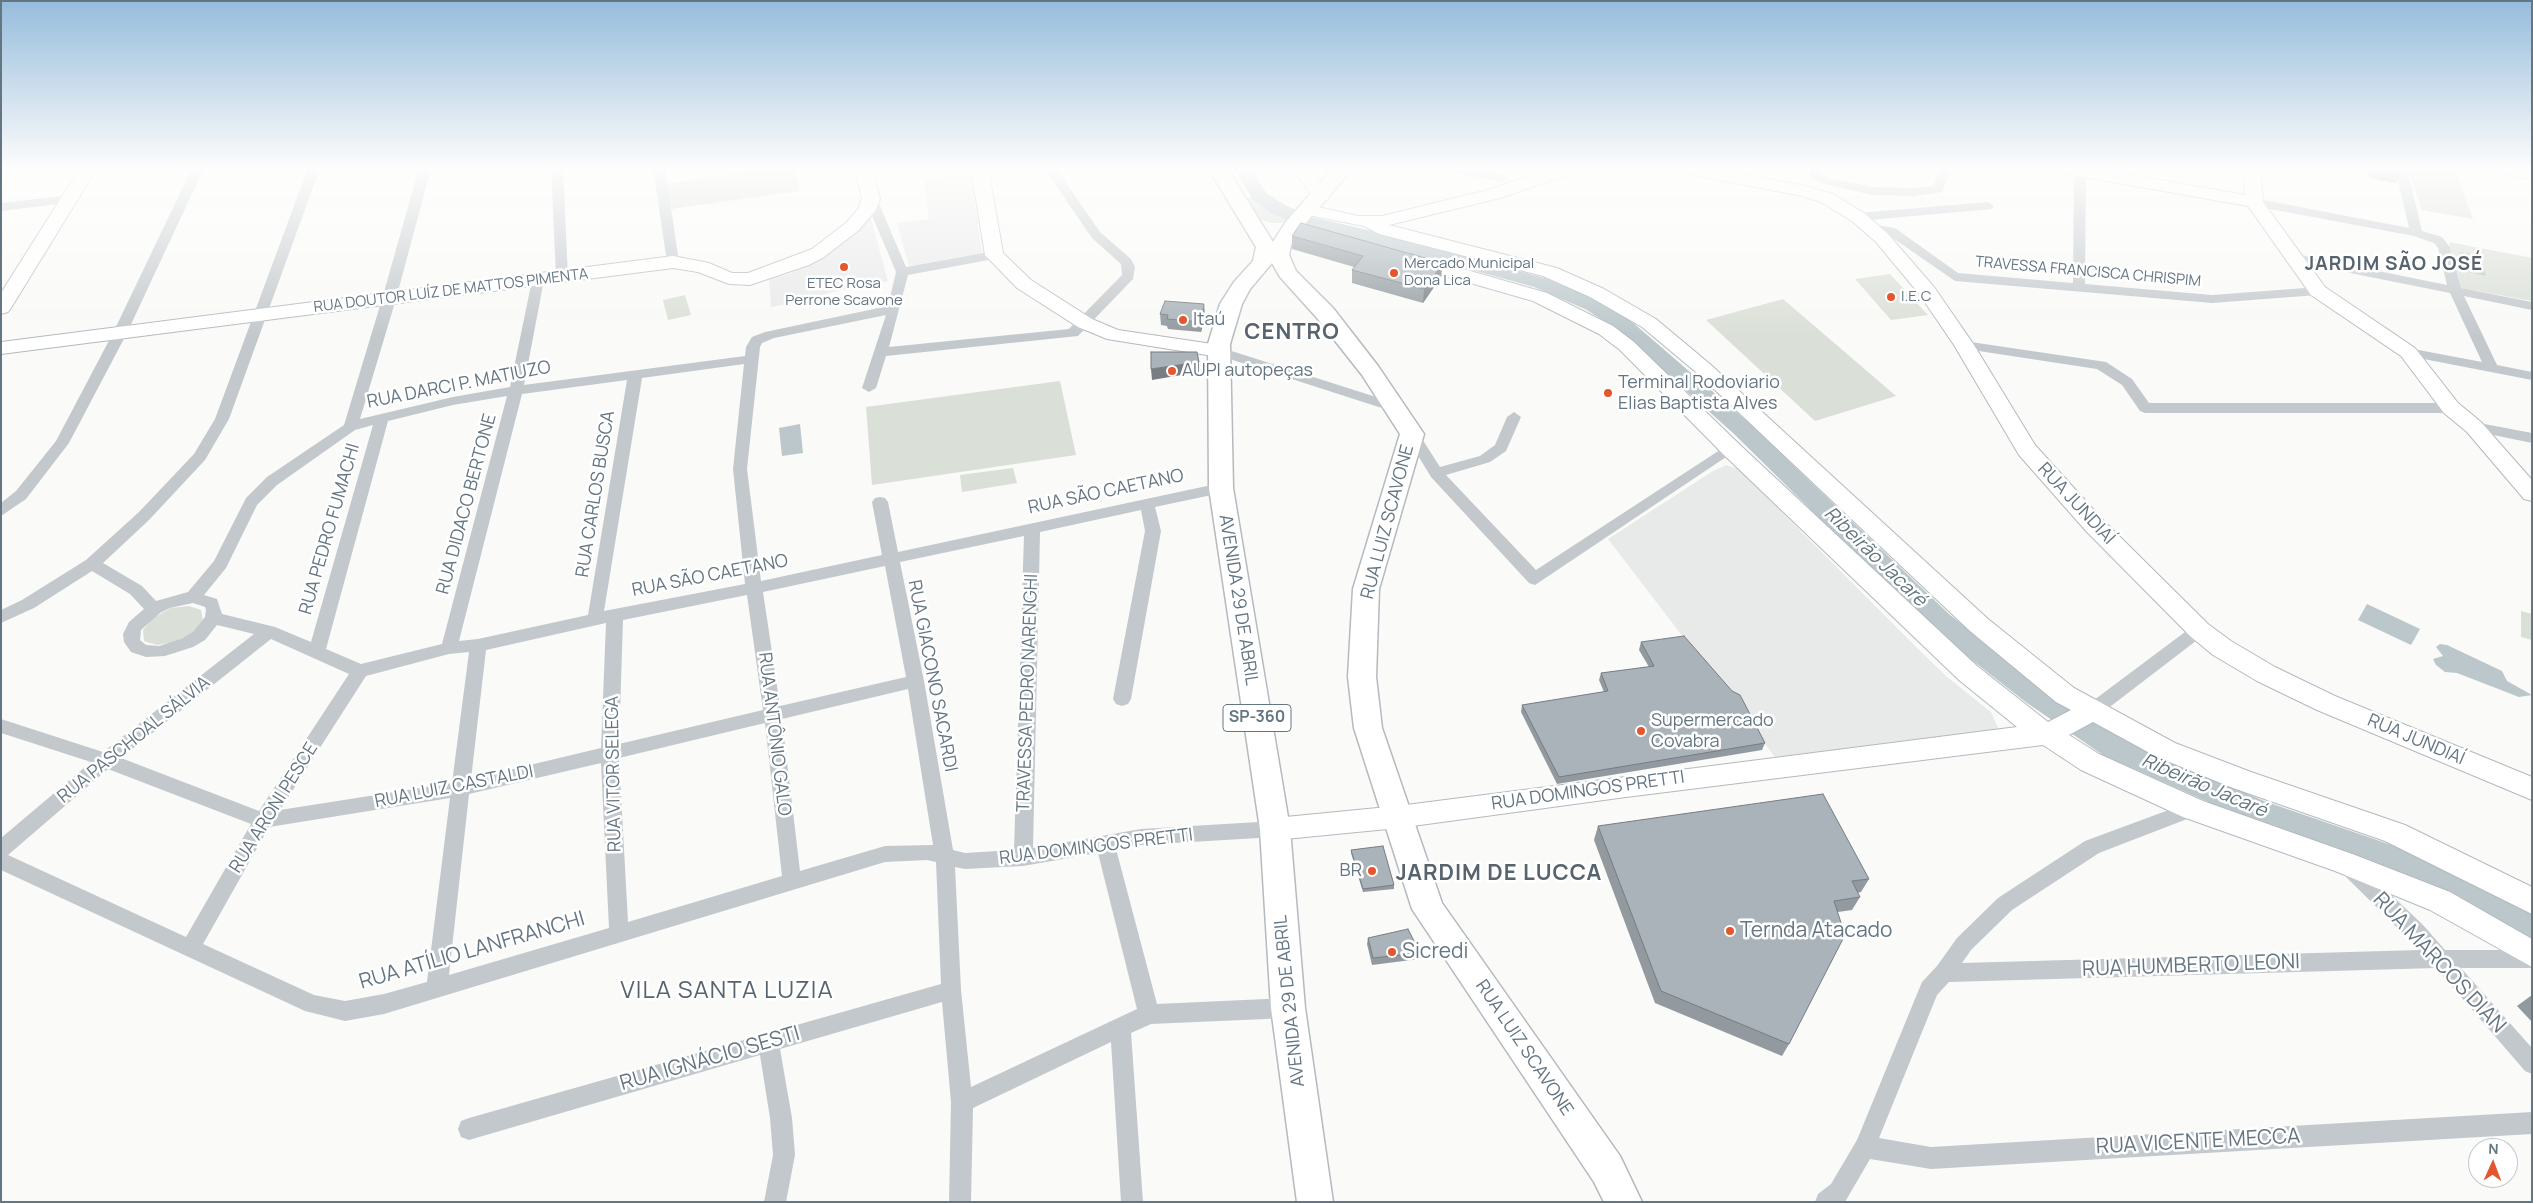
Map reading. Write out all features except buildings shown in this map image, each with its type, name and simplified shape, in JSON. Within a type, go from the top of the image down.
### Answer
[{"type":"main road","points":[[1,308],[55,224]]},
{"type":"main road","name":"RUA DOUTOR LUÍZ DE MATTOS PIMENTA","points":[[1,348],[673,262],[690,264],[738,279],[764,275],[802,261],[818,253],[854,224]]},
{"type":"main road","points":[[989,224],[994,255],[1024,284],[1084,323],[1127,340],[1128,352],[1135,354],[1219,352]]},
{"type":"main road","points":[[1251,224],[1262,258],[1287,273]]},
{"type":"main road","points":[[1258,224],[1278,229],[1289,224]]},
{"type":"main road","name":"RUA LUIZ SCAVONE","points":[[1300,224],[1281,245],[1279,255],[1287,273],[1342,335],[1370,371],[1412,434],[1366,589],[1362,677],[1368,728],[1428,909],[1607,1169],[1624,1202]]},
{"type":"main road","points":[[1375,224],[1385,230],[1550,272],[1597,293],[1649,323],[1704,369],[1804,465],[1979,625],[2065,695],[2089,712],[2166,750],[2242,780],[2395,833],[2514,891],[2532,902]]},
{"type":"main road","name":"RUA JUNDIAÍ","points":[[1866,224],[1882,238],[1926,291],[1964,345],[2027,450],[2094,525],[2199,630],[2222,648],[2266,674],[2317,698],[2532,789]]},
{"type":"main road","points":[[2270,224],[2318,291],[2408,352],[2451,408],[2474,427],[2532,494]]},
{"type":"main road","points":[[1388,254],[1540,297],[1581,315],[1606,330],[1627,346],[1731,449],[1968,674],[2024,719],[2050,732],[2090,762],[2193,809],[2345,863],[2440,901],[2532,954]]},
{"type":"main road","name":"AVENIDA 29 DE ABRIL","points":[[1262,258],[1241,286],[1231,304],[1219,352],[1221,488],[1275,829],[1288,1008],[1315,1202]]},
{"type":"main road","name":"RUA DOMINGOS PRETTI","points":[[1275,829],[1398,817],[1684,778],[2050,732],[2089,712]]},
{"type":"street","points":[[1,511],[21,495],[62,443],[120,333],[171,224]]},
{"type":"street","points":[[1,617],[28,604],[92,564],[144,516],[200,457],[222,419],[294,224]]},
{"type":"street","points":[[350,427],[410,224]]},
{"type":"street","points":[[560,224],[562,277]]},
{"type":"street","points":[[667,224],[673,262]]},
{"type":"street","points":[[869,388],[882,352],[902,272],[882,224]]},
{"type":"street","points":[[882,352],[1059,336],[1073,333],[1084,323],[1094,308],[1128,276],[1129,267],[1127,262],[1096,235],[1089,224]]},
{"type":"street","name":"TRAVESSA FRANCISCA CHRISPIM","points":[[1870,224],[1891,231],[1955,277],[2212,300],[2318,291]]},
{"type":"street","points":[[2079,287],[2080,224]]},
{"type":"street","points":[[2370,224],[2416,233],[2438,240],[2444,247],[2455,290],[2492,368]]},
{"type":"street","points":[[2414,224],[2416,233]]},
{"type":"street","points":[[902,272],[994,255]]},
{"type":"street","points":[[2295,258],[2532,306]]},
{"type":"street","name":"RUA DIDACO BERTONE","points":[[449,648],[516,390],[538,280]]},
{"type":"street","name":"RUA ANTÔNIO GALO","points":[[792,881],[773,716],[754,588],[740,469],[753,347],[757,340],[770,335],[894,309]]},
{"type":"street","points":[[1964,345],[2101,365],[2127,382],[2144,408],[2451,408]]},
{"type":"street","points":[[1219,352],[1393,407]]},
{"type":"street","points":[[2408,352],[2532,376]]},
{"type":"street","name":"RUA DARCI P. MATIUZO","points":[[193,597],[220,564],[252,502],[272,481],[350,427],[382,418],[516,390],[635,376],[752,359]]},
{"type":"street","name":"RUA CARLOS BUSCA","points":[[595,619],[635,376]]},
{"type":"street","name":"RUA PEDRO FUMACHI","points":[[316,651],[382,418]]},
{"type":"street","points":[[1436,473],[1485,459],[1501,448],[1514,418]]},
{"type":"street","points":[[2474,427],[2532,438]]},
{"type":"street","points":[[1412,434],[1436,473],[1535,579],[1731,449]]},
{"type":"street","name":"RUA SÃO CAETANO","points":[[360,671],[449,648],[478,645],[595,619],[754,588],[1221,488]]},
{"type":"street","name":"RUA GIACONO SACARDI","points":[[880,502],[915,681],[945,858]]},
{"type":"street","points":[[1122,698],[1154,531],[1147,504]]},
{"type":"street","name":"TRAVESSA PEDRO NARENGHI","points":[[1024,858],[1032,528]]},
{"type":"street","points":[[92,564],[136,590],[154,609]]},
{"type":"street","points":[[193,597],[211,603],[214,610],[214,618],[208,627],[187,643],[166,650],[146,651],[138,648],[132,642],[135,626],[154,609],[166,603],[193,597]]},
{"type":"street","name":"RUA VITOR SELEGA","points":[[615,615],[610,754],[618,933]]},
{"type":"street","points":[[214,618],[269,631],[360,671]]},
{"type":"street","name":"RUA DOMINGOS PRETTI","points":[[2089,712],[2199,630]]},
{"type":"street","name":"RUA PASCHOAL SÁLVIA","points":[[1,850],[106,760],[269,631]]},
{"type":"street","points":[[437,987],[478,645]]},
{"type":"street","name":"RUA ARONI PESCE","points":[[191,946],[263,820],[360,671]]},
{"type":"street","name":"RUA LUIZ CASTALDI","points":[[1,726],[106,760],[263,820],[460,790],[915,681]]},
{"type":"street","points":[[1836,1199],[1865,1147],[1929,988],[1944,973],[1964,944],[2005,904],[2092,847],[2193,809]]},
{"type":"street","name":"RUA DOMINGOS PRETTI","points":[[945,858],[965,861],[1024,858],[1142,837],[1275,829]]},
{"type":"street","points":[[1105,844],[1149,1014]]},
{"type":"street","name":"RUA ATÍLIO LANFRANCHI","points":[[1,861],[191,946],[312,1004],[344,1011],[384,1004],[885,854],[927,852],[945,858]]},
{"type":"street","points":[[945,858],[951,990],[962,1102],[960,1202]]},
{"type":"street","name":"RUA MARCOS DIAN","points":[[2345,863],[2416,931],[2532,1064]]},
{"type":"street","name":"RUA HUMBERTO LEONI","points":[[1944,973],[2439,959],[2532,959]]},
{"type":"street","name":"RUA IGNÁCIO SESTI","points":[[470,1129],[951,990]]},
{"type":"street","points":[[962,1102],[1149,1014],[1288,1008]]},
{"type":"street","points":[[1120,1026],[1132,1202]]},
{"type":"street","points":[[768,1043],[781,1118],[784,1154],[775,1202]]},
{"type":"street","name":"RUA VICENTE MECCA","points":[[1865,1147],[1931,1158],[2532,1123]]},
{"type":"shaded area","name":"ETEC Rosa Perrone Scavone","points":[[859,224],[872,224],[888,281],[828,293],[821,298],[771,307],[769,279],[789,274],[817,261]]},
{"type":"shaded area","points":[[897,224],[978,224],[982,253],[909,266]]},
{"type":"shaded area","points":[[2449,242],[2532,258],[2532,301],[2461,288]]},
{"type":"shaded area","points":[[2459,252],[2480,255],[2486,276],[2464,271]]},
{"type":"shaded area","name":"I.E.C","points":[[1890,274],[1928,315],[1891,320],[1855,279]]},
{"type":"shaded area","points":[[685,295],[691,315],[668,320],[663,300]]},
{"type":"shaded area","points":[[1783,299],[1896,396],[1815,421],[1706,320]]},
{"type":"shaded area","points":[[1060,381],[1076,455],[872,485],[866,407]]},
{"type":"shaded area","points":[[800,424],[803,453],[782,456],[779,428]]},
{"type":"shaded area","points":[[1726,465],[1739,469],[1947,677],[1991,712],[1999,730],[1775,757],[1608,539],[1713,471]]},
{"type":"shaded area","points":[[1013,468],[1017,483],[962,492],[960,475]]},
{"type":"shaded area","points":[[2367,604],[2420,629],[2411,645],[2358,620]]},
{"type":"shaded area","points":[[189,606],[201,610],[203,620],[193,633],[175,642],[157,645],[144,641],[143,630],[153,618],[171,608]]},
{"type":"shaded area","points":[[2521,611],[2532,614],[2532,640],[2521,637]]},
{"type":"shaded area","points":[[2440,644],[2447,645],[2502,671],[2507,681],[2532,695],[2519,697],[2457,673],[2445,672],[2436,665],[2433,659],[2443,656],[2436,647]]},
{"type":"waterway","name":"Ribeirão Jacaré","points":[[1319,224],[1382,239],[1541,283],[1592,305],[1624,325],[1741,428],[1941,622],[2036,696],[2113,747],[2254,810],[2416,866],[2532,930]]},
{"type":"place","name":"ETEC Rosa Perrone Scavone","points":[[844,267]]},
{"type":"place","name":"Mercado Municipal Dona Lica","points":[[1394,273]]},
{"type":"place","name":"I.E.C","points":[[1891,297]]},
{"type":"place","name":"Itaú","points":[[1183,320]]},
{"type":"place","name":"AUPI autopeças","points":[[1172,371]]},
{"type":"place","name":"Terminal Rodoviario Elias Baptista Alves","points":[[1608,393]]},
{"type":"place","name":"Supermercado Covabra","points":[[1641,731]]},
{"type":"place","name":"BR","points":[[1372,871]]},
{"type":"place","name":"Ternda Atacado","points":[[1730,931]]},
{"type":"place","name":"Sicredi","points":[[1392,952]]},
{"type":"district","name":"JARDIM SÃO JOSÉ","points":[[2394,265]]},
{"type":"district","name":"CENTRO","points":[[1292,333]]},
{"type":"district","name":"JARDIM DE LUCCA","points":[[1499,874]]},
{"type":"district","name":"VILA SANTA LUZIA","points":[[727,991]]}]
